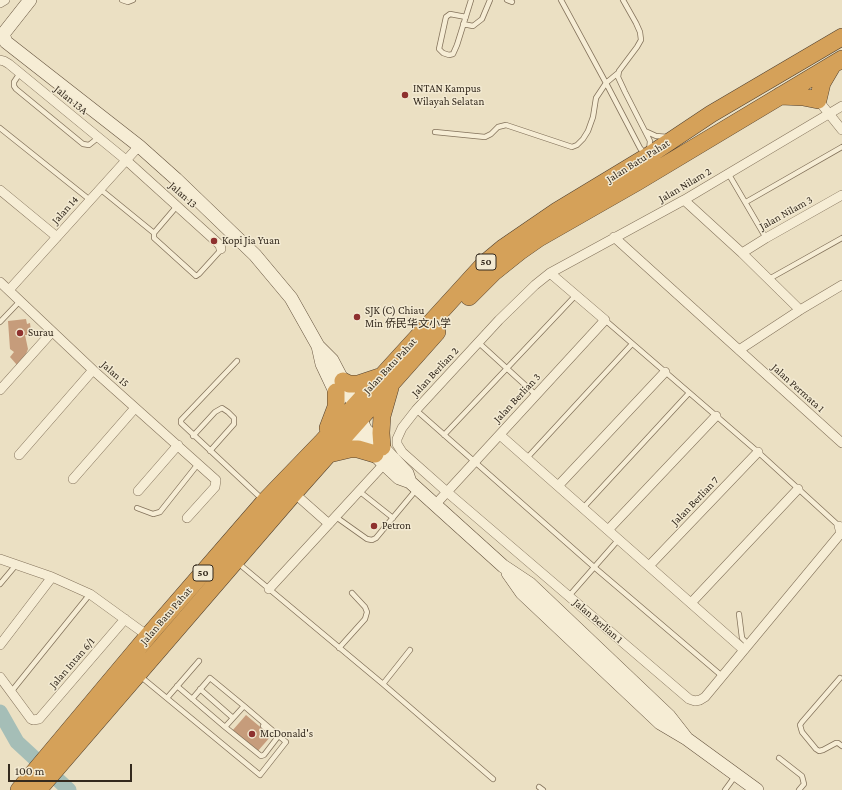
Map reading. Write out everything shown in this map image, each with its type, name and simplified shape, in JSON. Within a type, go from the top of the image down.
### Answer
[{"type":"highway","name":"Jalan Batu Pahat","points":[[70,740],[148,636],[265,501],[325,448],[386,380],[485,263],[503,248],[557,210],[648,156],[711,114],[839,39]]},
{"type":"highway","name":"Jalan Batu Pahat","points":[[386,380],[494,272],[519,252],[539,238],[637,182],[838,62]]},
{"type":"highway","points":[[780,96],[803,97],[823,107],[822,83],[838,62]]},
{"type":"highway","points":[[637,182],[643,171],[648,156],[655,160],[678,157]]},
{"type":"highway","points":[[386,380],[380,455],[358,449],[325,448],[340,387],[349,384],[386,380]]},
{"type":"highway","name":"Jalan Batu Pahat","points":[[28,787],[70,740],[137,674],[235,561],[299,497],[325,448]]},
{"type":"street","points":[[0,3],[5,0]]},
{"type":"street","points":[[30,0],[2,35],[6,42],[138,146],[255,255],[291,298],[318,346],[332,360],[340,387],[353,416],[357,437],[407,473],[414,485],[435,505],[503,566],[530,584],[669,716],[687,739],[757,790]]},
{"type":"street","name":"Jalan 13A","points":[[0,60],[4,61],[20,73],[126,160]]},
{"type":"street","name":"Jalan Nilam 2","points":[[550,273],[684,200],[728,173],[823,107],[842,106]]},
{"type":"street","points":[[823,107],[842,130]]},
{"type":"street","name":"Jalan 14","points":[[9,290],[138,146]]},
{"type":"street","name":"Jalan 13","points":[[126,160],[220,245],[220,249]]},
{"type":"street","points":[[0,190],[57,237]]},
{"type":"street","name":"Jalan Nilam 3","points":[[742,253],[842,195]]},
{"type":"street","points":[[684,200],[742,253],[800,310]]},
{"type":"street","points":[[205,231],[216,218]]},
{"type":"street","name":"Jalan Permata 1","points":[[614,238],[842,443]]},
{"type":"street","points":[[550,273],[605,320]]},
{"type":"street","name":"Jalan Berlian 2","points":[[447,492],[399,449],[397,444],[399,434],[416,410],[535,285],[550,273]]},
{"type":"street","name":"Jalan 15","points":[[0,282],[93,370],[216,480],[215,487],[187,518]]},
{"type":"street","points":[[739,350],[800,310],[842,285]]},
{"type":"street","name":"Jalan Berlian 3","points":[[435,505],[605,320]]},
{"type":"street","points":[[0,390],[52,332]]},
{"type":"street","points":[[19,455],[93,370]]},
{"type":"street","points":[[558,486],[665,372]]},
{"type":"street","points":[[72,479],[135,408]]},
{"type":"street","points":[[608,530],[716,416]]},
{"type":"street","points":[[500,434],[691,603],[746,647]]},
{"type":"street","points":[[138,491],[178,445]]},
{"type":"street","name":"Jalan Berlian 7","points":[[649,566],[758,452]]},
{"type":"street","points":[[269,590],[359,490],[380,455]]},
{"type":"street","points":[[691,603],[798,488]]},
{"type":"street","name":"Jalan Berlian 1","points":[[447,492],[689,699],[695,701],[705,697],[841,533],[839,526]]},
{"type":"street","points":[[299,497],[329,524]]},
{"type":"street","points":[[0,560],[52,577],[90,594],[148,636]]},
{"type":"street","points":[[0,646],[52,577]]},
{"type":"street","name":"Jalan Intan 6/1","points":[[11,692],[31,719],[35,720],[43,714],[125,619]]},
{"type":"street","points":[[0,677],[11,692]]},
{"type":"lane","points":[[122,0],[128,2],[133,0]]},
{"type":"lane","points":[[466,17],[450,14],[446,16],[439,49],[443,53],[449,55],[453,54],[464,24],[471,0]]},
{"type":"lane","points":[[464,24],[473,26],[482,20],[490,0]]},
{"type":"lane","points":[[507,0],[512,2]]},
{"type":"lane","points":[[560,0],[606,82],[640,148],[648,156]]},
{"type":"lane","points":[[435,132],[485,137],[491,134],[498,127],[506,125],[572,147],[577,145],[583,140],[588,131],[593,117],[596,98],[606,82],[618,73],[637,47],[640,40],[640,32],[623,0]]},
{"type":"lane","points":[[20,73],[14,82],[16,89],[77,139],[86,146],[99,137]]},
{"type":"lane","points":[[618,73],[624,92],[650,141],[648,156]]},
{"type":"lane","points":[[0,128],[90,200]]},
{"type":"lane","points":[[645,131],[656,136],[678,137]]},
{"type":"lane","points":[[746,202],[842,147]]},
{"type":"lane","points":[[728,173],[766,238]]},
{"type":"lane","points":[[100,189],[154,233],[154,238],[196,276],[219,252],[220,249]]},
{"type":"lane","points":[[154,233],[177,206]]},
{"type":"lane","points":[[769,279],[842,238]]},
{"type":"lane","points":[[444,435],[576,295]]},
{"type":"lane","points":[[0,322],[20,301]]},
{"type":"lane","points":[[605,320],[758,452],[839,526]]},
{"type":"lane","points":[[479,343],[536,395]]},
{"type":"lane","points":[[527,458],[632,344]]},
{"type":"lane","points":[[237,361],[181,420],[181,423],[183,427],[265,501]]},
{"type":"lane","points":[[583,508],[689,393]]},
{"type":"lane","points":[[193,436],[215,412],[222,408],[228,412],[234,418],[234,424],[210,451]]},
{"type":"lane","points":[[416,410],[594,567],[722,676]]},
{"type":"lane","points":[[138,508],[153,514],[160,512],[198,464]]},
{"type":"lane","points":[[336,517],[367,539],[372,540],[376,538],[393,518],[414,485]]},
{"type":"lane","points":[[359,490],[393,518]]},
{"type":"lane","points":[[569,596],[619,539]]},
{"type":"lane","points":[[235,561],[383,684],[493,779]]},
{"type":"lane","points":[[0,584],[16,565]]},
{"type":"lane","points":[[339,648],[365,619],[367,612],[365,607],[352,593]]},
{"type":"lane","points":[[11,692],[90,594]]},
{"type":"lane","points":[[739,614],[742,638],[746,647]]},
{"type":"lane","points":[[383,684],[410,650]]},
{"type":"lane","points":[[167,698],[199,661]]},
{"type":"lane","points":[[137,674],[258,774],[262,774],[286,744],[286,741],[211,678],[209,678],[192,699]]},
{"type":"lane","points":[[840,678],[800,726],[802,732],[819,751],[841,743]]},
{"type":"lane","points":[[177,686],[261,756],[264,755],[276,740],[276,737],[248,713],[244,706]]},
{"type":"lane","points":[[200,689],[234,718]]},
{"type":"lane","points":[[226,727],[244,706]]},
{"type":"lane","points":[[779,758],[802,776],[804,784],[799,790]]},
{"type":"lane","points":[[725,790],[736,775]]},
{"type":"building","points":[[26,319],[27,324],[30,323],[31,332],[27,333],[28,335],[25,335],[28,349],[17,365],[10,357],[14,352],[10,349],[8,321]]},
{"type":"building","name":"McDonald's","points":[[246,715],[271,736],[257,752],[232,731]]},
{"type":"waterway","points":[[0,712],[17,742],[69,790]]},
{"type":"place","name":"INTAN Kampus Wilayah Selatan","points":[[405,95]]},
{"type":"place","name":"Kopi Jia Yuan","points":[[214,241]]},
{"type":"place","name":"SJK (C) Chiau Min 侨民华文小学","points":[[357,317]]},
{"type":"place","name":"Surau","points":[[20,333]]},
{"type":"place","name":"Petron","points":[[374,526]]},
{"type":"place","name":"McDonald's","points":[[252,734]]}]
